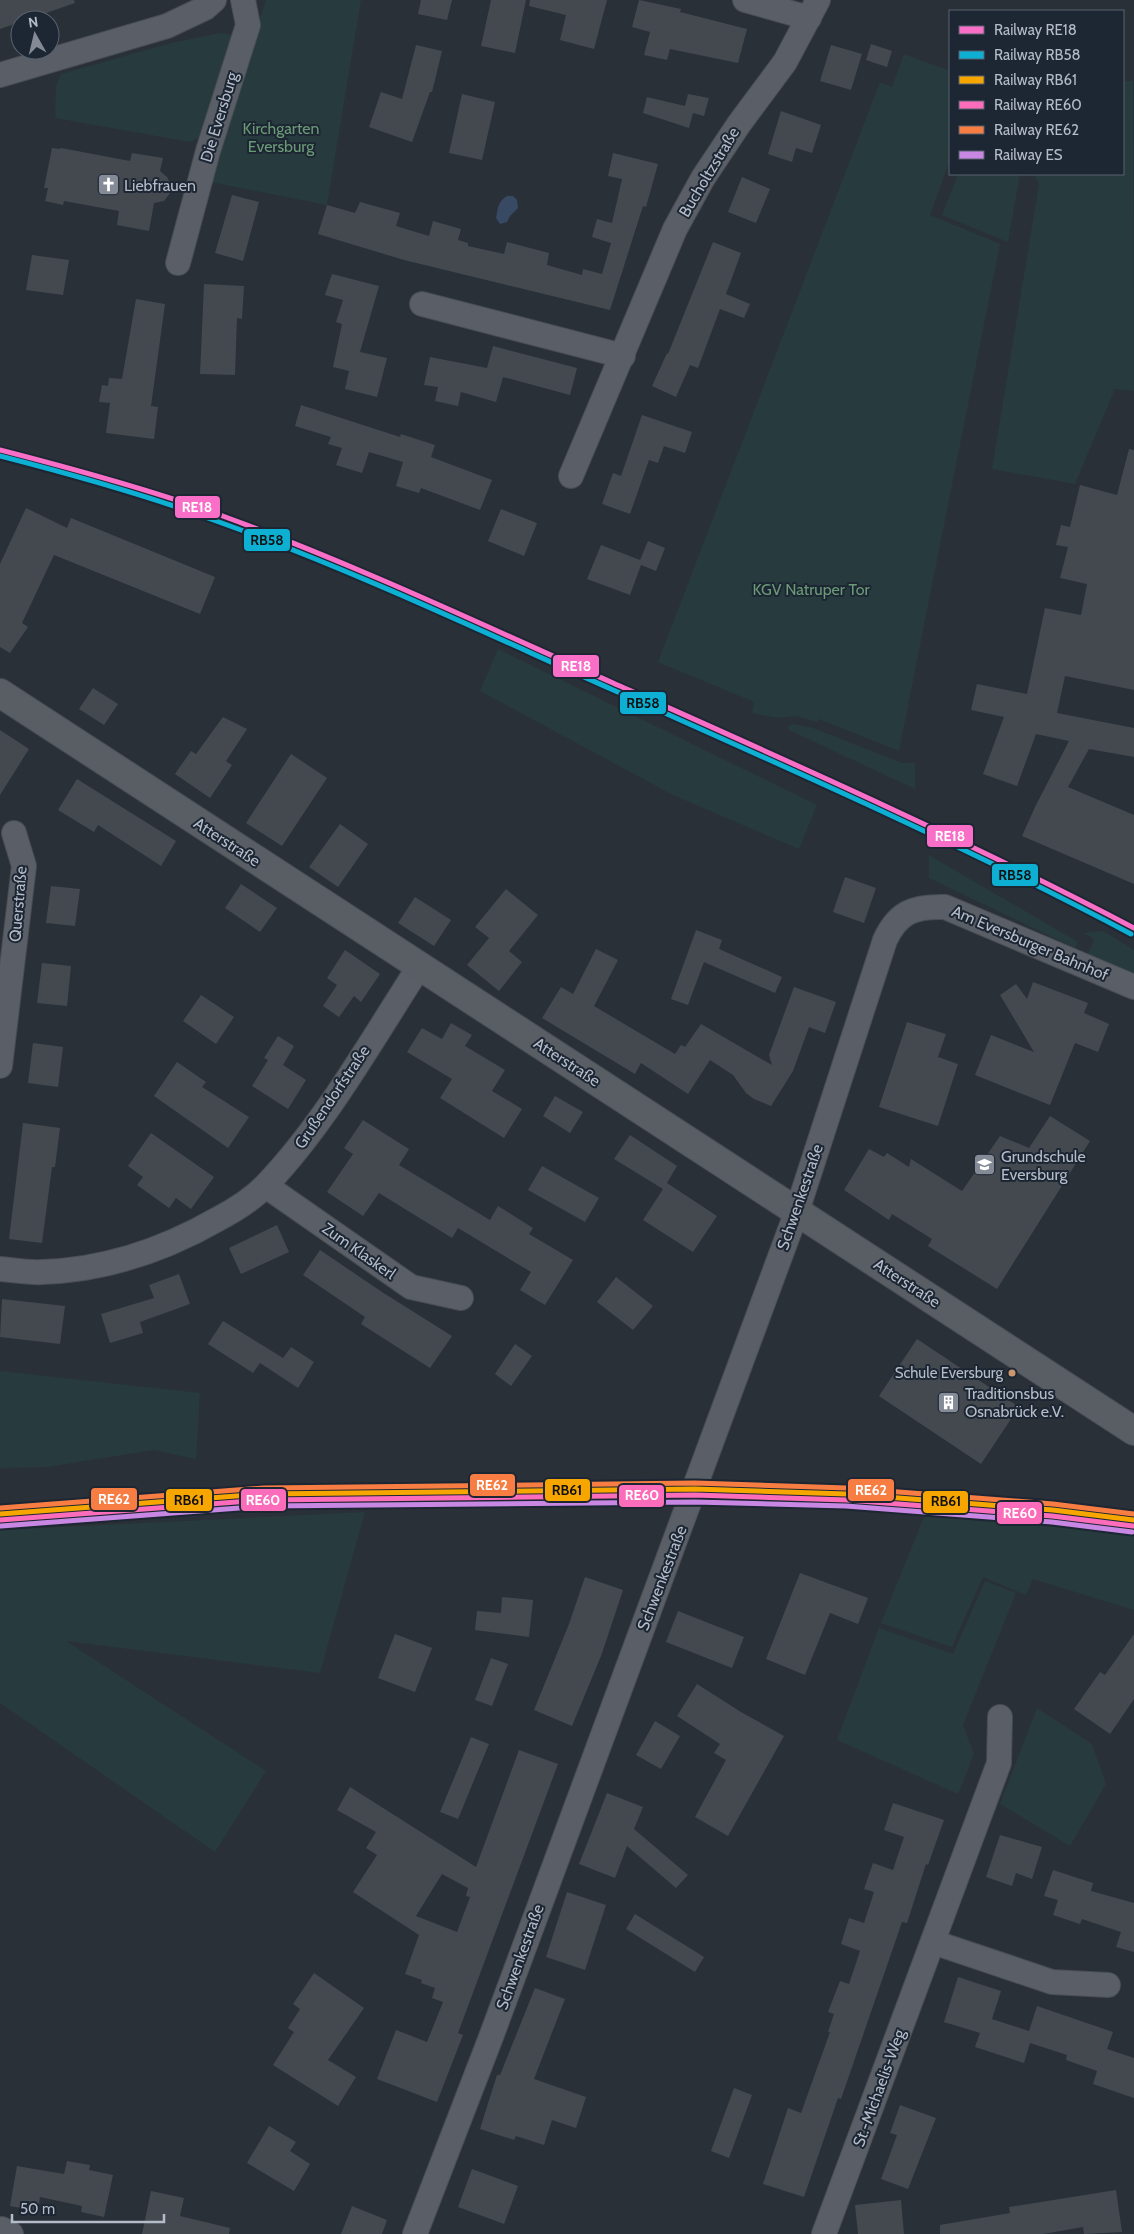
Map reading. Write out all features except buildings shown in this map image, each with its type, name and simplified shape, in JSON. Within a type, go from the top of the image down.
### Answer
[{"type":"street","points":[[0,76],[167,26],[204,8],[214,0]]},
{"type":"street","name":"Die Eversburg","points":[[178,263],[208,151],[248,25],[243,0]]},
{"type":"street","points":[[745,0],[813,9]]},
{"type":"street","name":"Bucholtzstraße","points":[[571,476],[675,229],[698,187],[739,124],[785,62],[813,9]]},
{"type":"street","points":[[422,304],[622,356]]},
{"type":"street","name":"Atterstraße","points":[[0,693],[1134,1431]]},
{"type":"street","name":"Querstraße","points":[[0,1066],[24,866],[14,832]]},
{"type":"street","name":"Am Eversburger Bahnhof","points":[[925,906],[944,908],[1134,987]]},
{"type":"street","name":"Schwenkestraße","points":[[415,2234],[491,2037],[797,1212],[885,940],[892,924],[908,912],[925,906]]},
{"type":"street","name":"Grußendorfstraße","points":[[0,1269],[42,1272],[106,1264],[150,1252],[194,1233],[223,1216],[266,1186],[309,1136],[419,966]]},
{"type":"street","name":"Zum Klaskerl","points":[[266,1186],[411,1287],[461,1298]]},
{"type":"street","name":"St.-Michaelis-Weg","points":[[824,2234],[999,1763],[1000,1717]]},
{"type":"street","points":[[933,1942],[1052,1982],[1108,1985]]},
{"type":"green space","name":"Kirchgarten Eversburg","points":[[266,0],[361,0],[327,205],[206,181]]},
{"type":"green space","points":[[220,33],[235,35],[206,134],[190,142],[55,118],[56,86],[61,74],[171,43]]},
{"type":"green space","points":[[1133,42],[1134,391],[1115,389],[1075,484],[992,469],[1039,184],[1034,175],[1124,175],[1124,81],[1133,81]]},
{"type":"green space","name":"KGV Natruper Tor","points":[[904,54],[949,71],[949,163],[930,215],[1000,244],[899,751],[819,719],[817,722],[796,716],[777,718],[752,713],[754,702],[658,662],[880,82],[892,87]]},
{"type":"green space","points":[[958,175],[1020,175],[1008,242],[942,215]]},
{"type":"green space","points":[[498,649],[817,805],[799,849],[673,795],[480,691]]},
{"type":"green space","points":[[793,724],[813,728],[902,763],[915,763],[915,789],[789,730],[788,726]]},
{"type":"green space","points":[[929,855],[1078,942],[1075,948],[929,878]]},
{"type":"green space","points":[[1103,931],[1134,950],[1134,974],[1088,954],[1094,939],[1083,933]]},
{"type":"green space","points":[[0,1371],[200,1393],[196,1459],[154,1450],[47,1467],[0,1468]]},
{"type":"green space","points":[[365,1512],[320,1673],[66,1641],[266,1771],[215,1852],[0,1703],[0,1530]]},
{"type":"green space","points":[[924,1517],[1058,1521],[1134,1529],[1134,1610],[1033,1579],[1026,1595],[983,1577],[952,1647],[881,1623]]},
{"type":"green space","points":[[985,1581],[1016,1593],[963,1725],[974,1754],[958,1794],[837,1740],[879,1628],[953,1654]]},
{"type":"green space","points":[[1037,1708],[1092,1744],[1106,1784],[1070,1846],[1000,1804]]},
{"type":"water","points":[[507,196],[513,196],[517,200],[518,208],[507,222],[500,224],[496,218],[498,208],[502,200]]},
{"type":"rail line","name":"RE18","points":[[0,450],[111,480],[220,515],[369,574],[875,801],[1005,863],[1134,928]]},
{"type":"rail line","name":"RB58","points":[[0,456],[138,494],[192,512],[368,581],[938,837],[1131,934]]},
{"type":"rail line","name":"RE62","points":[[0,1508],[264,1488],[695,1483],[847,1488],[1053,1504],[1134,1514]]},
{"type":"rail line","name":"RB61","points":[[0,1514],[264,1494],[695,1489],[847,1494],[1053,1510],[1134,1520]]},
{"type":"rail line","name":"RE60","points":[[0,1520],[264,1500],[695,1495],[847,1500],[1052,1516],[1133,1526]]},
{"type":"rail line","name":"ES","points":[[1,1526],[265,1506],[695,1502],[846,1506],[1052,1522],[1132,1532]]},
{"type":"place","name":"Liebfrauen","points":[[108,185]]},
{"type":"place","name":"Grundschule Eversburg","points":[[985,1165]]},
{"type":"place","name":"Schule Eversburg","points":[[1012,1373]]},
{"type":"place","name":"Traditionsbus Osnabrück e.V.","points":[[949,1402]]}]
